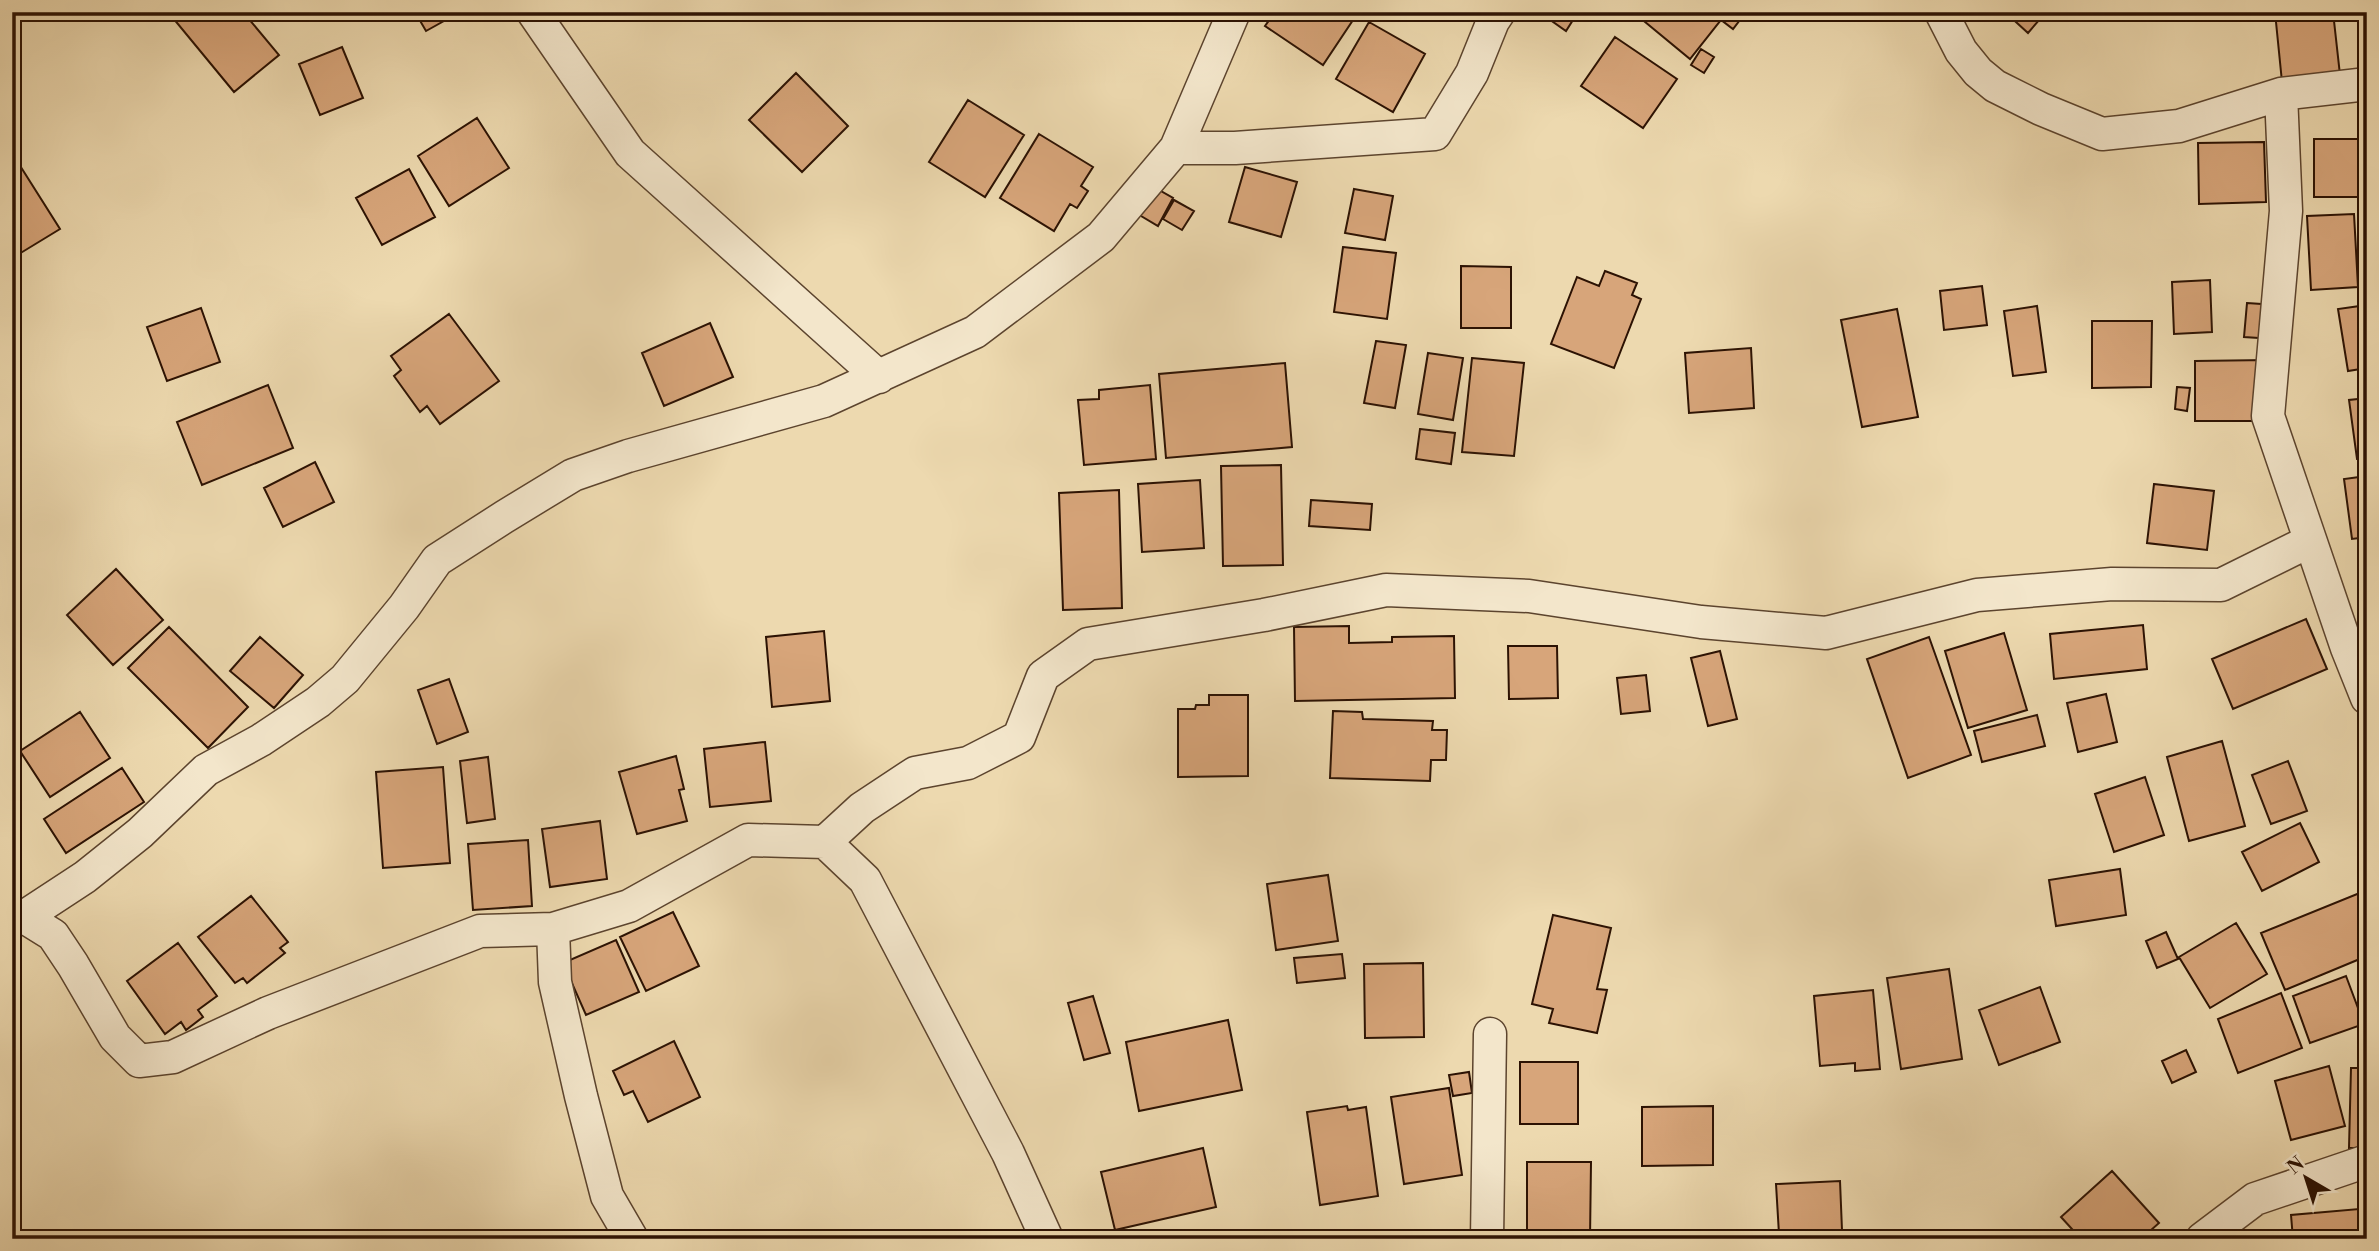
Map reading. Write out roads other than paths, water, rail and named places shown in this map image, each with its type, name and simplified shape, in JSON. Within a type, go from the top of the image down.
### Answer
[{"type":"street","points":[[533,12],[629,153],[878,377]]},
{"type":"street","points":[[18,919],[85,877],[139,833],[206,770],[261,740],[318,702],[345,679],[404,607],[437,560],[504,517],[573,475],[628,456],[824,401],[975,332],[1101,237],[1176,148],[1234,12]]},
{"type":"street","points":[[1176,148],[1236,148],[1435,134],[1472,73],[1499,12]]},
{"type":"street","points":[[1941,12],[1961,51],[1978,72],[1995,86],[2041,109],[2102,134],[2179,126],[2281,94],[2367,84]]},
{"type":"street","points":[[2281,94],[2286,211],[2268,416],[2347,648],[2367,698]]},
{"type":"street","points":[[825,842],[862,808],[915,773],[968,763],[1018,737],[1043,676],[1088,644],[1251,617],[1386,590],[1529,596],[1701,622],[1826,633],[1977,595],[2112,584],[2221,585],[2311,541]]},
{"type":"street","points":[[18,919],[53,935],[115,1037],[139,1061],[173,1057],[268,1013],[480,931],[553,929],[629,906],[748,840],[825,842],[865,880],[1002,1140],[1047,1239]]},
{"type":"street","points":[[553,929],[555,982],[591,1134],[607,1196],[632,1239]]},
{"type":"street","points":[[1487,1239],[1490,1034]]},
{"type":"street","points":[[2202,1239],[2255,1199],[2367,1161]]}]
